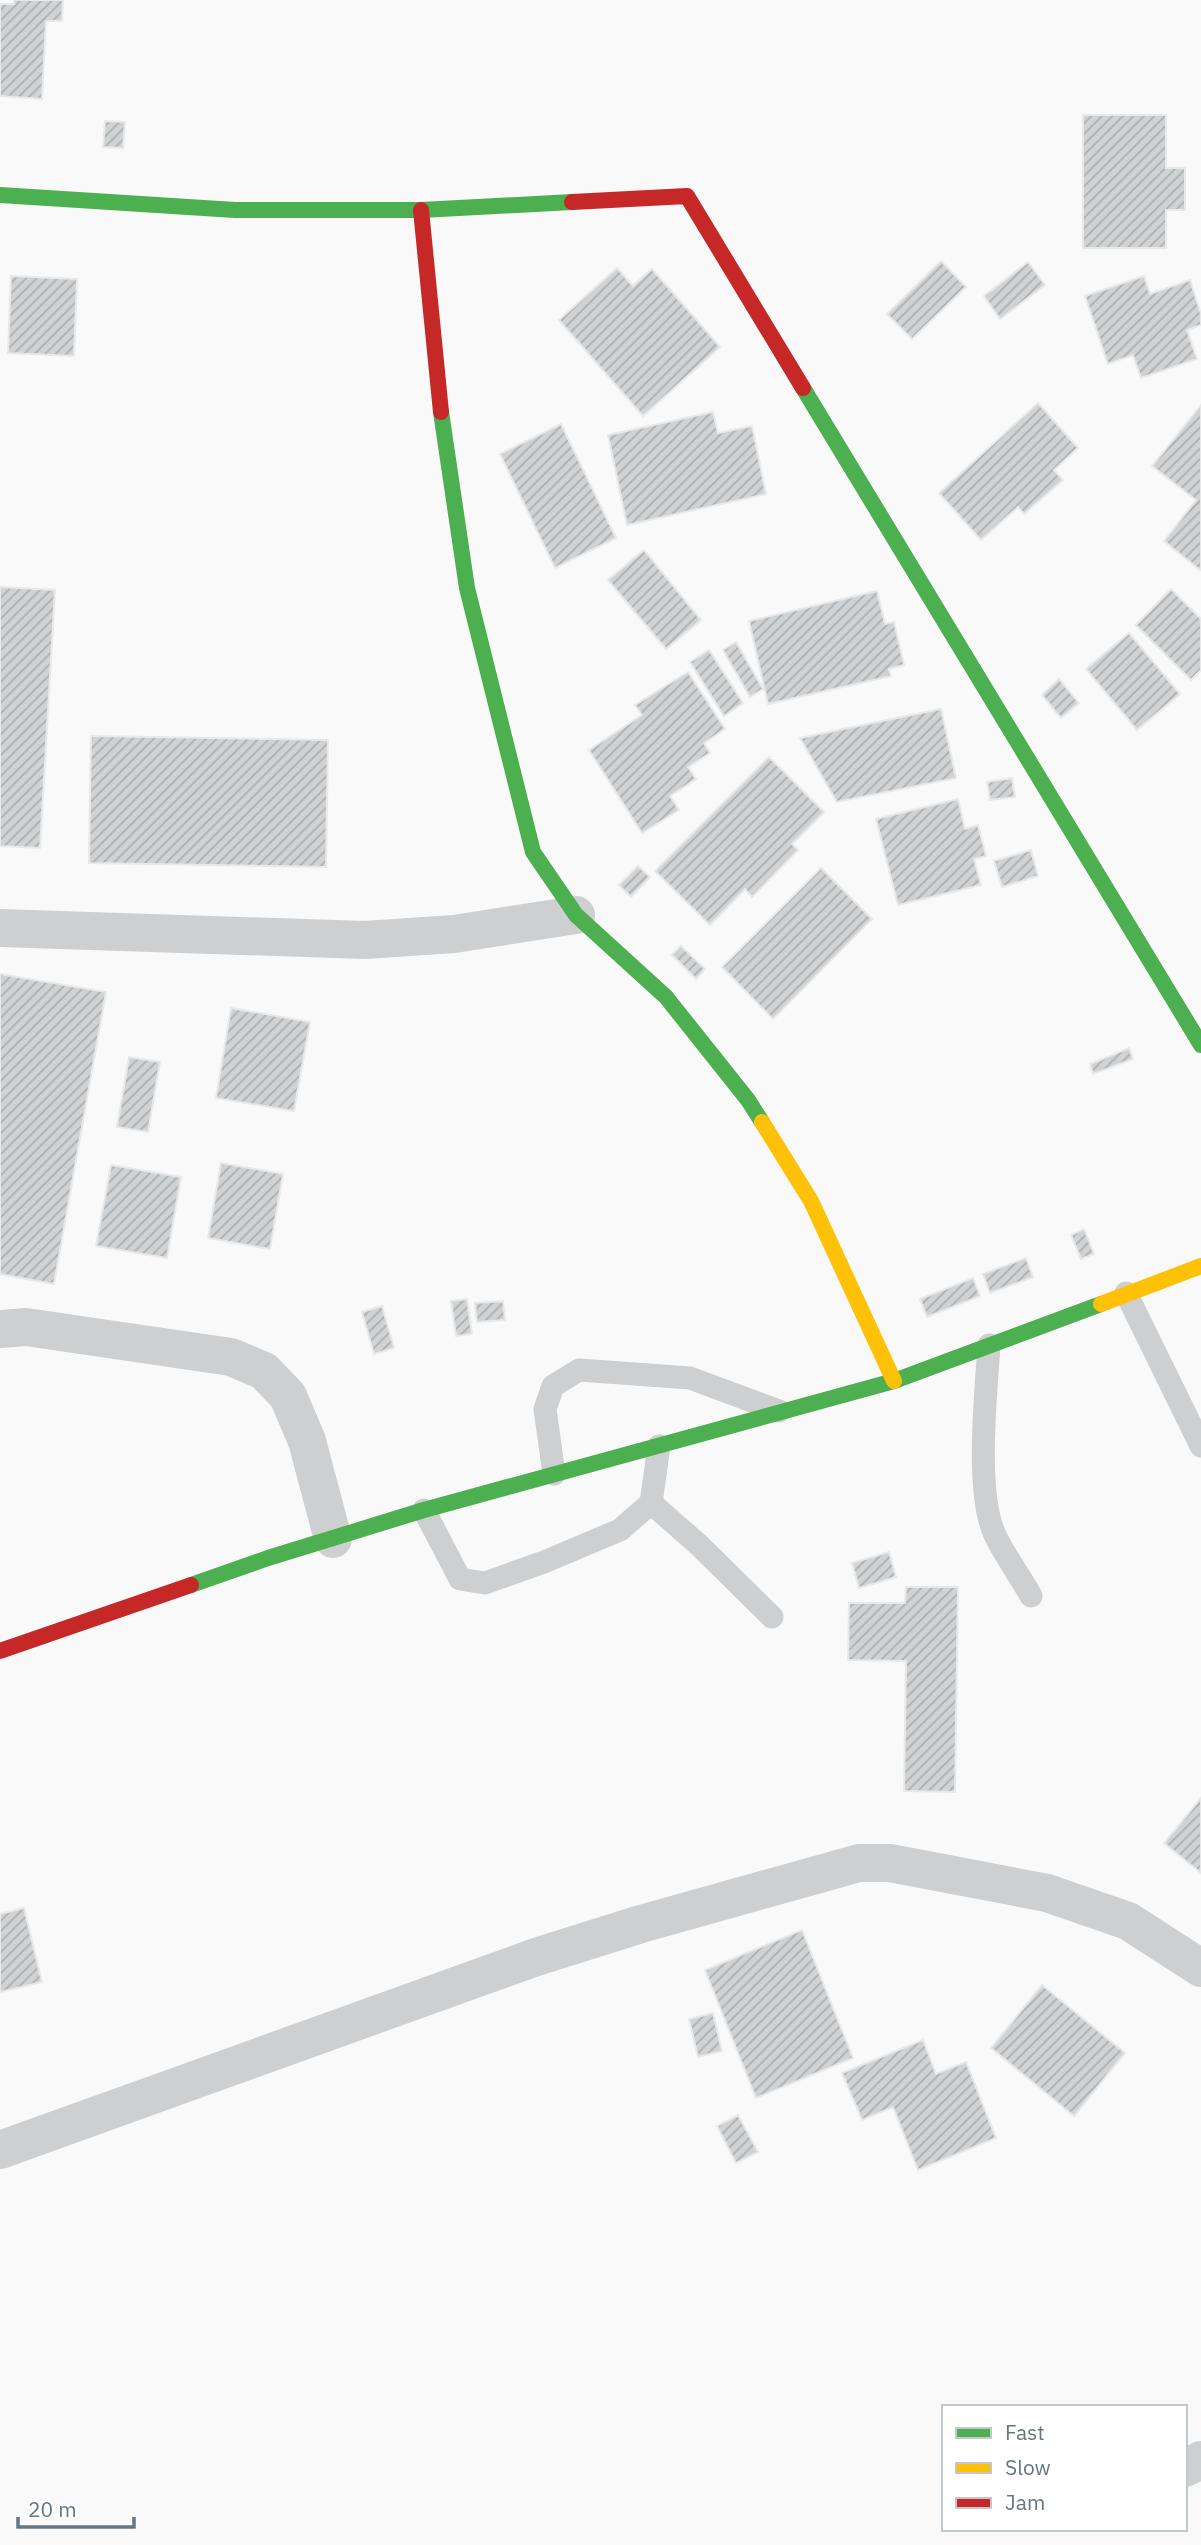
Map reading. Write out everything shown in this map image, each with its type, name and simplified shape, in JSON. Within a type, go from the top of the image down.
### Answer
[{"type":"street","points":[[0,195],[235,210],[421,209],[687,197],[1201,1045]]},
{"type":"street","points":[[421,209],[444,440],[467,588],[533,852],[576,915],[666,998],[748,1100],[811,1200],[894,1381]]},
{"type":"street","points":[[0,928],[365,940],[454,934],[576,915]]},
{"type":"street","points":[[0,1651],[268,1558],[424,1510],[894,1381],[1201,1266]]},
{"type":"street","points":[[0,1329],[26,1327],[231,1357],[264,1371],[288,1396],[307,1441],[333,1539]]},
{"type":"street","points":[[0,2150],[536,1957],[641,1924],[859,1863],[890,1863],[1047,1893],[1128,1921],[1201,1968]]},
{"type":"lane","points":[[1126,1293],[1201,1446]]},
{"type":"lane","points":[[989,1345],[984,1420],[986,1500],[994,1533],[1031,1596]]},
{"type":"lane","points":[[554,1474],[545,1409],[553,1386],[579,1370],[690,1378],[782,1412]]},
{"type":"lane","points":[[424,1510],[460,1578],[485,1583],[620,1530],[651,1503],[659,1446]]},
{"type":"lane","points":[[651,1503],[699,1545],[772,1617]]},
{"type":"building","points":[[14,0],[63,0],[62,21],[46,21],[42,99],[0,96],[0,4],[14,4]]},
{"type":"building","points":[[1083,115],[1166,115],[1166,168],[1185,168],[1185,210],[1166,210],[1166,248],[1083,248]]},
{"type":"building","points":[[105,121],[125,122],[123,148],[103,147]]},
{"type":"building","points":[[941,261],[966,287],[912,339],[887,314]]},
{"type":"building","points":[[1028,262],[1045,285],[1000,319],[984,296]]},
{"type":"building","points":[[617,268],[633,286],[652,269],[720,347],[643,416],[559,320]]},
{"type":"building","points":[[11,276],[77,279],[74,356],[8,353]]},
{"type":"building","points":[[1144,276],[1150,294],[1190,280],[1201,314],[1201,325],[1187,330],[1197,359],[1141,378],[1133,355],[1108,364],[1085,296]]},
{"type":"building","points":[[1038,403],[1078,448],[1054,470],[1063,480],[1024,514],[1018,507],[981,540],[939,493]]},
{"type":"building","points":[[1201,405],[1200,570],[1164,541],[1196,500],[1152,466]]},
{"type":"building","points":[[713,412],[718,433],[752,426],[766,494],[627,525],[608,435]]},
{"type":"building","points":[[561,424],[616,538],[555,568],[500,454]]},
{"type":"building","points":[[644,550],[701,620],[666,649],[608,580]]},
{"type":"building","points":[[0,587],[55,590],[40,848],[0,846]]},
{"type":"building","points":[[1171,589],[1201,619],[1201,670],[1191,680],[1136,625]]},
{"type":"building","points":[[877,591],[885,624],[894,622],[904,665],[889,669],[891,676],[768,704],[749,621]]},
{"type":"building","points":[[1129,633],[1180,694],[1137,730],[1086,669]]},
{"type":"building","points":[[736,642],[763,689],[750,697],[723,650]]},
{"type":"building","points":[[709,650],[743,703],[724,716],[690,662]]},
{"type":"building","points":[[688,672],[725,729],[704,743],[710,753],[688,767],[696,779],[670,796],[679,810],[642,833],[589,750],[642,715],[635,705]]},
{"type":"building","points":[[1059,679],[1079,703],[1061,718],[1042,695]]},
{"type":"building","points":[[941,709],[956,778],[837,802],[800,738]]},
{"type":"building","points":[[91,736],[328,740],[326,867],[89,863]]},
{"type":"building","points":[[769,757],[824,812],[792,844],[798,850],[752,897],[745,889],[710,925],[655,871]]},
{"type":"building","points":[[1012,778],[1015,797],[990,800],[987,782]]},
{"type":"building","points":[[958,799],[965,829],[978,825],[986,856],[974,859],[981,885],[898,905],[876,819]]},
{"type":"building","points":[[1031,850],[1038,876],[1002,887],[994,861]]},
{"type":"building","points":[[638,866],[650,877],[631,897],[619,885]]},
{"type":"building","points":[[821,868],[872,919],[773,1019],[722,967]]},
{"type":"building","points":[[681,946],[705,969],[696,979],[672,955]]},
{"type":"building","points":[[0,974],[106,992],[54,1284],[0,1274]]},
{"type":"building","points":[[231,1008],[310,1022],[294,1111],[216,1098]]},
{"type":"building","points":[[1129,1048],[1133,1059],[1093,1074],[1090,1064]]},
{"type":"building","points":[[129,1057],[160,1062],[148,1132],[117,1127]]},
{"type":"building","points":[[221,1163],[283,1174],[270,1249],[208,1238]]},
{"type":"building","points":[[111,1165],[181,1177],[167,1258],[96,1246]]},
{"type":"building","points":[[1084,1229],[1094,1254],[1081,1259],[1071,1235]]},
{"type":"building","points":[[1026,1258],[1033,1277],[990,1293],[983,1274]]},
{"type":"building","points":[[973,1278],[980,1296],[927,1317],[920,1299]]},
{"type":"building","points":[[467,1299],[472,1334],[456,1336],[451,1301]]},
{"type":"building","points":[[503,1301],[505,1320],[477,1322],[475,1303]]},
{"type":"building","points":[[382,1306],[394,1348],[374,1354],[362,1312]]},
{"type":"building","points":[[889,1552],[896,1577],[859,1588],[852,1563]]},
{"type":"building","points":[[906,1587],[958,1587],[955,1792],[904,1791],[906,1661],[848,1660],[849,1603],[905,1603]]},
{"type":"building","points":[[1201,1798],[1201,1873],[1164,1843]]},
{"type":"building","points":[[24,1908],[42,1982],[0,1992],[0,1914]]},
{"type":"building","points":[[802,1930],[853,2058],[756,2098],[705,1970]]},
{"type":"building","points":[[1042,1985],[1125,2053],[1074,2116],[991,2048]]},
{"type":"building","points":[[713,2013],[722,2051],[698,2057],[689,2019]]},
{"type":"building","points":[[923,2040],[936,2074],[966,2062],[996,2138],[918,2170],[893,2107],[862,2120],[842,2073]]},
{"type":"building","points":[[738,2115],[758,2152],[736,2163],[717,2126]]},
{"type":"traffic: fast","points":[[0,195],[235,210],[421,210],[572,202]]},
{"type":"traffic: fast","points":[[803,388],[1201,1045]]},
{"type":"traffic: fast","points":[[441,412],[467,588],[533,852],[576,915],[666,997],[748,1100],[762,1122]]},
{"type":"traffic: fast","points":[[191,1585],[268,1558],[424,1510],[894,1381],[1101,1304]]},
{"type":"traffic: slow","points":[[762,1122],[811,1201],[894,1381]]},
{"type":"traffic: slow","points":[[1101,1304],[1201,1266]]},
{"type":"traffic: jam","points":[[572,202],[687,196],[803,388]]},
{"type":"traffic: jam","points":[[421,210],[441,412]]},
{"type":"traffic: jam","points":[[0,1651],[191,1585]]}]
